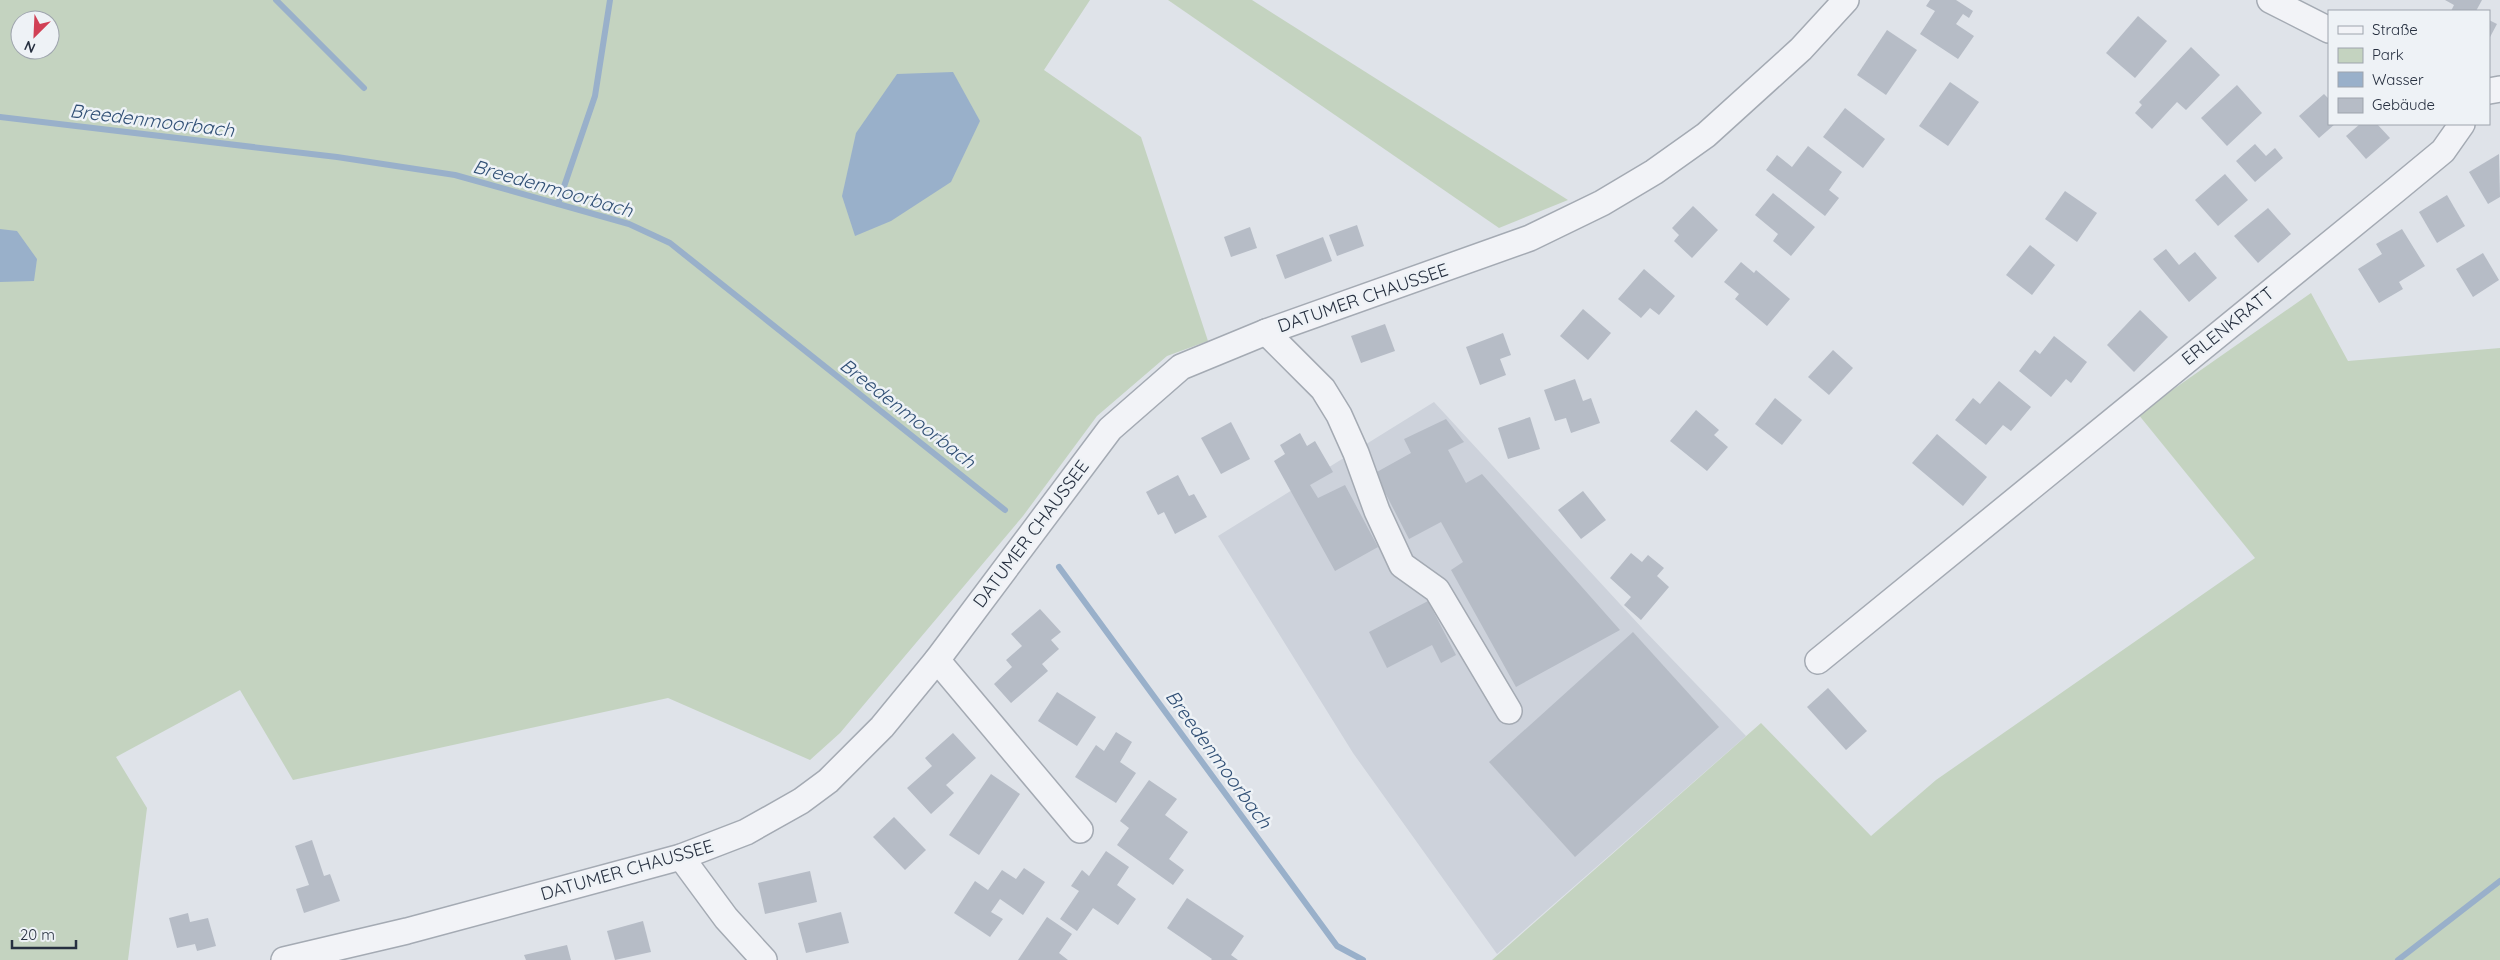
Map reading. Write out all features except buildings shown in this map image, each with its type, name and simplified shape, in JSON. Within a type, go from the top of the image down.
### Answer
[{"type":"street","name":"DATUMER CHAUSSEE","points":[[284,960],[407,931],[681,858],[746,832],[801,801],[828,781],[882,726],[937,660],[1110,429],[1181,367],[1266,332],[1530,238],[1602,203],[1654,172],[1706,134],[1801,49],[1846,0]]},
{"type":"street","points":[[2270,0],[2328,29]]},
{"type":"street","name":"ERLENKRATT","points":[[1818,661],[2443,151],[2461,125]]},
{"type":"street","points":[[1266,332],[1323,389],[1346,430],[1377,511],[1402,564],[1437,590],[1509,711]]},
{"type":"street","points":[[937,660],[1080,830]]},
{"type":"street","points":[[681,858],[726,918],[764,960]]},
{"type":"shaded area","points":[[1434,402],[1643,629],[1746,736],[1497,954],[1353,753],[1218,536]]},
{"type":"green space","points":[[0,0],[1090,0],[1044,70],[1141,137],[1208,341],[1167,356],[1097,416],[1023,516],[840,733],[810,760],[668,698],[293,780],[240,690],[116,757],[147,808],[128,960],[0,960]]},
{"type":"green space","points":[[1168,0],[1252,0],[1568,200],[1499,228]]},
{"type":"green space","points":[[2311,293],[2348,361],[2500,348],[2500,960],[1492,960],[1761,723],[1871,836],[1936,780],[2255,558],[2138,414]]},
{"type":"water","points":[[953,72],[980,121],[951,182],[891,221],[855,236],[842,196],[856,133],[897,74]]},
{"type":"water","points":[[0,229],[17,231],[37,259],[34,281],[0,282]]},
{"type":"waterway","points":[[276,0],[364,88]]},
{"type":"waterway","points":[[558,204],[595,96],[610,0]]},
{"type":"waterway","name":"Breedenmoorbach","points":[[0,117],[337,157],[455,175],[629,224],[670,243],[1005,510]]},
{"type":"waterway","name":"Breedenmoorbach","points":[[1059,567],[1337,946],[1363,960]]},
{"type":"waterway","points":[[2398,960],[2500,881]]}]
